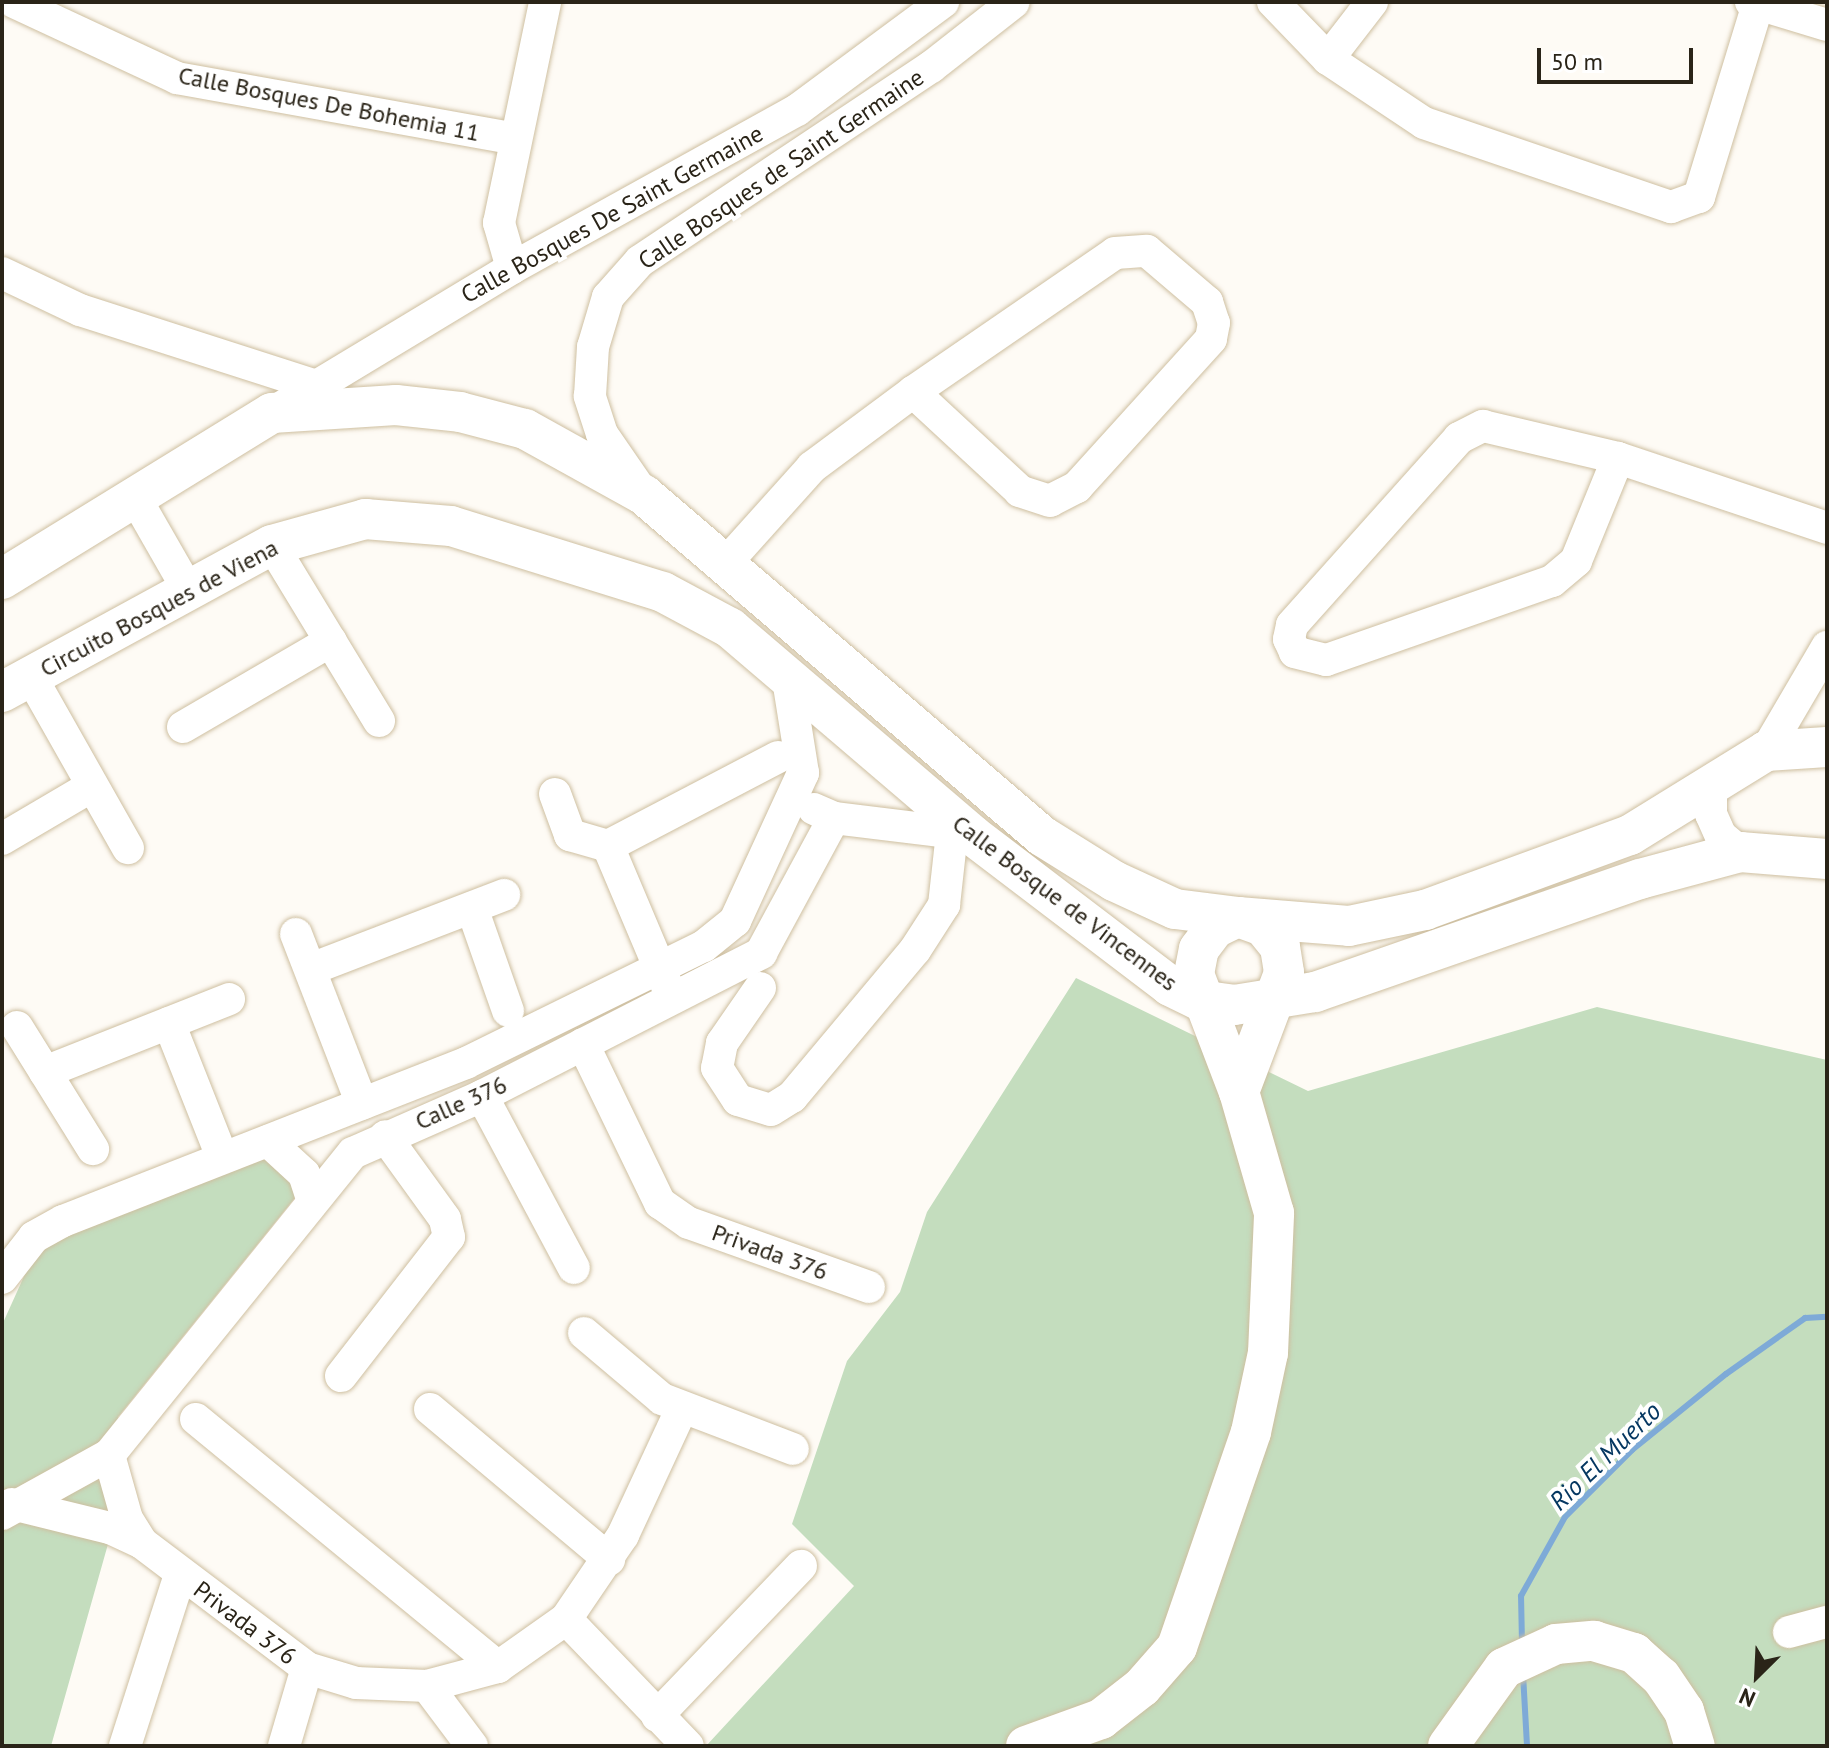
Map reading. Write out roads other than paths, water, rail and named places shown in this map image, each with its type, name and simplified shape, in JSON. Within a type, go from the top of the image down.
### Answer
[{"type":"main road","name":"Calle Bosque de Vincennes","points":[[272,413],[396,405],[460,412],[525,429],[644,495],[1042,836],[1114,881],[1175,909],[1349,926],[1425,910],[1630,835],[1711,790],[1766,751]]},
{"type":"main road","points":[[2,579],[272,413]]},
{"type":"main road","name":"Calle Bosque de Vincennes","points":[[365,519],[451,526],[663,592],[730,628],[787,673],[962,834],[1170,986],[1199,1000],[1234,1005],[1315,992],[1640,879],[1740,852],[1827,859]]},
{"type":"main road","name":"Circuito Bosques de Viena","points":[[16,684],[187,588],[272,545],[365,519]]},
{"type":"main road","points":[[1766,751],[1827,747]]},
{"type":"main road","points":[[1026,1746],[1101,1719],[1142,1687],[1177,1647],[1204,1585],[1251,1432],[1274,1284],[1274,1213],[1239,1092],[1199,1000],[1194,974],[1199,949],[1215,928],[1238,917],[1263,926],[1280,947],[1284,973],[1239,1092]]},
{"type":"main road","points":[[1448,1746],[1468,1728],[1504,1668],[1556,1644],[1594,1641],[1634,1653],[1684,1711],[1695,1746]]},
{"type":"street","name":"Calle Bosques De Bohemia 11","points":[[14,2],[177,78],[515,139]]},
{"type":"street","points":[[512,268],[499,223],[545,2]]},
{"type":"street","name":"Calle Bosques De Saint Germaine","points":[[272,413],[512,268],[797,110],[943,2]]},
{"type":"street","name":"Calle Bosques de Saint Germaine","points":[[644,495],[602,434],[590,396],[593,347],[608,297],[640,261],[931,67],[1014,2]]},
{"type":"street","points":[[1273,2],[1328,59],[1424,123],[1671,207],[1687,206],[1699,197],[1755,3],[1827,25]]},
{"type":"street","points":[[1328,59],[1372,2]]},
{"type":"street","points":[[726,563],[812,467],[913,392],[1115,253],[1132,248],[1147,251],[1207,302],[1214,323],[1211,339],[1077,487],[1050,501],[1020,491],[913,392]]},
{"type":"street","points":[[2,273],[80,310],[317,386]]},
{"type":"street","points":[[1618,458],[1576,561],[1552,581],[1326,660],[1295,652],[1289,639],[1292,625],[1470,430],[1509,429],[1618,458],[1827,528]]},
{"type":"street","points":[[136,499],[187,588]]},
{"type":"street","points":[[272,545],[379,721]]},
{"type":"street","points":[[183,727],[331,641]]},
{"type":"street","points":[[1766,751],[1824,667]]},
{"type":"street","name":"Calle 376","points":[[4,1266],[63,1221],[466,1063],[659,969],[735,921],[792,801],[804,767],[787,673]]},
{"type":"street","points":[[16,684],[92,786],[128,848]]},
{"type":"street","points":[[555,794],[570,835],[608,846],[778,757]]},
{"type":"street","points":[[2,839],[92,786]]},
{"type":"street","points":[[1711,790],[1711,814],[1721,836],[1740,852]]},
{"type":"street","points":[[760,988],[722,1043],[717,1068],[738,1100],[771,1110],[792,1097],[915,950],[944,905],[962,834],[834,818],[792,801]]},
{"type":"street","name":"Calle 376","points":[[9,1507],[109,1455],[312,1198],[353,1153],[385,1136],[482,1096],[761,953],[834,818]]},
{"type":"street","points":[[608,846],[673,1000]]},
{"type":"street","points":[[311,969],[504,895]]},
{"type":"street","points":[[472,908],[508,1011]]},
{"type":"street","points":[[296,934],[362,1104]]},
{"type":"street","points":[[45,1072],[229,999]]},
{"type":"street","points":[[169,1023],[222,1157]]},
{"type":"street","points":[[17,1027],[93,1149]]},
{"type":"street","name":"Privada 376","points":[[583,1044],[660,1203],[689,1223],[869,1287]]},
{"type":"street","points":[[482,1096],[574,1268]]},
{"type":"street","points":[[341,1376],[449,1237],[445,1219],[385,1136]]},
{"type":"street","points":[[268,1141],[304,1174],[312,1198]]},
{"type":"street","points":[[584,1333],[662,1399],[793,1449]]},
{"type":"street","name":"Privada 376","points":[[142,1543],[180,1575],[307,1668],[356,1683],[427,1686],[498,1667],[566,1619],[609,1559],[682,1408]]},
{"type":"street","points":[[430,1409],[609,1559]]},
{"type":"street","points":[[196,1419],[498,1667]]},
{"type":"street","points":[[109,1455],[127,1519],[142,1543]]},
{"type":"street","points":[[9,1507],[142,1543]]},
{"type":"street","points":[[657,1716],[801,1566]]},
{"type":"street","points":[[125,1746],[180,1575]]},
{"type":"street","points":[[566,1619],[688,1746]]},
{"type":"street","points":[[1789,1632],[1827,1622]]},
{"type":"street","points":[[284,1746],[307,1668]]},
{"type":"street","points":[[427,1686],[472,1746]]},
{"type":"waterway","name":"Rio El Muerto","points":[[1522,1643],[1521,1596],[1565,1517],[1632,1450],[1726,1374],[1805,1318],[1827,1317]]},
{"type":"waterway","name":"Rio El Muerto","points":[[1523,1674],[1527,1746]]}]
